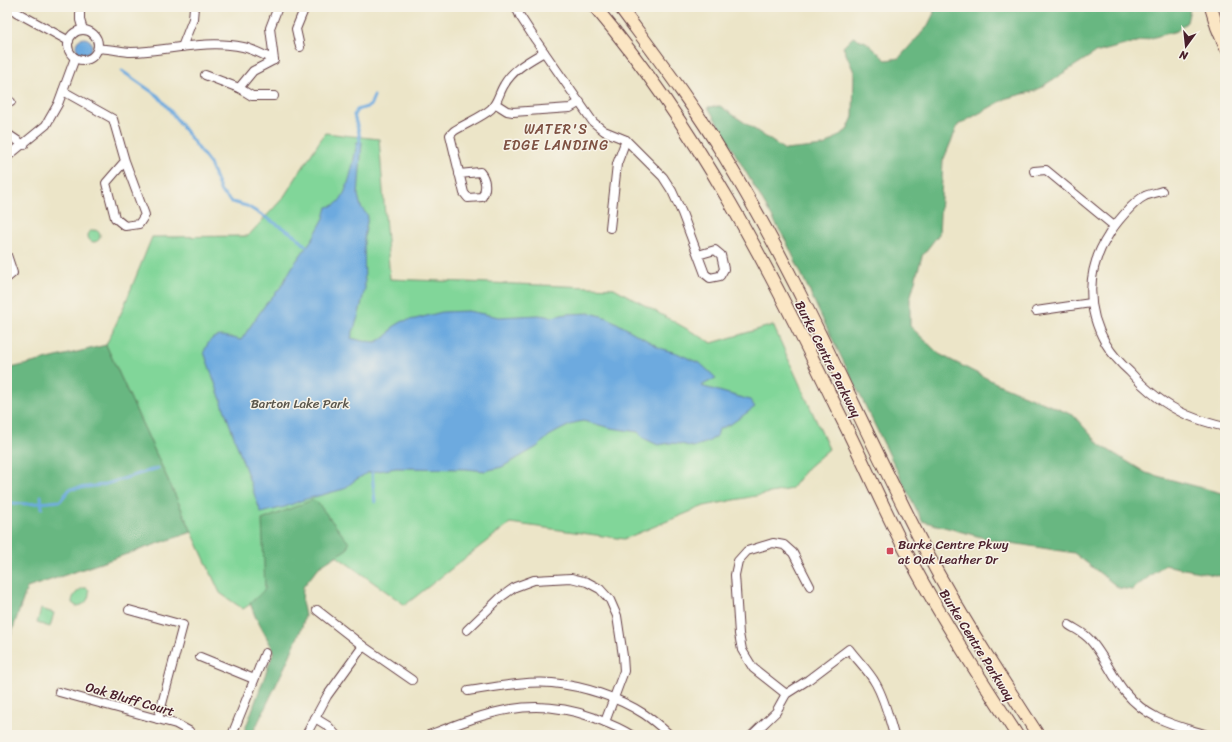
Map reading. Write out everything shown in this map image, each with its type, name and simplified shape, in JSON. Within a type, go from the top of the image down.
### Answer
[{"type":"main road","name":"Burke Centre Parkway","points":[[595,7],[659,91],[710,168],[791,316],[914,566],[940,614],[1017,735]]},
{"type":"main road","name":"Burke Centre Parkway","points":[[620,7],[699,116],[743,188],[820,334],[903,505],[942,580],[982,648],[1038,735]]},
{"type":"main road","points":[[1211,7],[1225,46]]},
{"type":"street","points":[[15,7],[16,12],[69,40]]},
{"type":"street","points":[[80,7],[80,20],[83,30]]},
{"type":"street","points":[[182,47],[193,19],[194,7]]},
{"type":"street","points":[[274,60],[270,28],[278,7]]},
{"type":"street","points":[[300,47],[296,29],[305,7]]},
{"type":"street","points":[[516,7],[520,16],[544,52],[597,126],[604,131],[626,140],[663,177],[672,190],[698,255]]},
{"type":"street","points":[[83,30],[92,33],[95,36],[98,49],[90,59],[82,60],[75,58],[71,54],[69,50],[69,40],[74,33],[83,30]]},
{"type":"street","points":[[98,49],[102,48],[114,51],[130,52],[208,44],[229,45],[244,47],[274,60]]},
{"type":"street","points":[[459,174],[450,135],[454,131],[490,110],[496,104],[504,84],[512,74],[523,64],[544,52]]},
{"type":"street","points":[[7,157],[24,145],[46,125],[58,104],[75,58]]},
{"type":"street","points":[[239,88],[253,71],[274,60]]},
{"type":"street","points":[[205,75],[239,88],[252,96],[274,96]]},
{"type":"street","points":[[63,91],[113,119],[124,161],[145,215],[139,224],[125,226],[115,218],[106,183],[124,161]]},
{"type":"street","points":[[496,104],[507,111],[513,112],[570,108],[580,102]]},
{"type":"street","points":[[7,136],[9,135],[24,145]]},
{"type":"street","points":[[610,228],[616,164],[626,140]]},
{"type":"street","points":[[1034,171],[1046,170],[1114,226]]},
{"type":"street","points":[[1162,191],[1143,197],[1114,226],[1103,243],[1095,264],[1091,289],[1091,303],[1095,319],[1106,345],[1121,364],[1144,387],[1165,403],[1188,415],[1225,427]]},
{"type":"street","points":[[7,255],[13,273],[7,278]]},
{"type":"street","points":[[1036,311],[1091,303]]},
{"type":"street","points":[[786,694],[753,668],[742,650],[739,634],[735,575],[738,561],[747,551],[773,543],[784,545],[793,553],[810,586]]},
{"type":"street","points":[[467,630],[502,597],[515,587],[534,580],[571,578],[587,582],[600,589],[610,600],[617,616],[624,672],[605,722]]},
{"type":"street","points":[[128,610],[183,625],[158,719]]},
{"type":"street","points":[[317,610],[363,646],[412,680]]},
{"type":"street","points":[[1069,625],[1088,638],[1126,693],[1142,708],[1167,724],[1207,735]]},
{"type":"street","points":[[306,735],[327,696],[363,646]]},
{"type":"street","points":[[752,735],[776,712],[786,694],[808,680],[849,649],[869,672],[877,685],[894,735]]},
{"type":"street","points":[[232,735],[265,653]]},
{"type":"street","points":[[200,658],[254,679]]},
{"type":"street","points":[[468,691],[523,684],[552,683],[577,687],[614,699],[644,714],[670,735]]},
{"type":"street","name":"Oak Bluff Court","points":[[59,692],[176,724],[189,731],[192,735]]},
{"type":"street","points":[[429,735],[482,715],[529,707],[563,709],[586,715],[605,722],[631,735]]},
{"type":"street","points":[[315,718],[328,726],[336,735]]},
{"type":"green space","points":[[933,7],[978,7],[985,10],[1000,10],[1008,7],[1189,7],[1190,9],[1187,22],[1177,31],[1095,53],[1035,91],[1007,98],[958,125],[943,161],[939,234],[922,256],[910,299],[910,326],[939,354],[998,384],[1073,415],[1100,445],[1146,473],[1225,494],[1225,577],[1164,565],[1132,590],[1119,588],[1074,553],[992,540],[922,521],[823,320],[786,241],[708,107],[720,106],[785,150],[824,146],[847,130],[853,117],[854,72],[843,47],[853,37],[866,42],[886,60],[899,58],[927,27],[934,13]]},
{"type":"green space","name":"Barton Lake Park","points":[[325,133],[379,139],[390,279],[614,288],[712,343],[773,325],[829,449],[807,468],[791,489],[704,506],[624,539],[510,523],[405,605],[331,552],[243,609],[220,593],[106,345],[122,311],[152,237],[248,236],[283,198]]},
{"type":"green space","points":[[94,230],[98,232],[100,236],[98,240],[94,242],[90,240],[88,236],[90,232]]},
{"type":"green space","points":[[106,345],[192,532],[27,588],[7,646],[7,369]]},
{"type":"green space","points":[[312,500],[317,502],[349,543],[347,549],[319,567],[303,587],[302,602],[305,615],[302,627],[252,735],[243,735],[274,651],[255,616],[250,603],[265,589],[262,520]]},
{"type":"green space","points":[[83,588],[87,588],[89,590],[88,599],[82,605],[76,606],[72,603],[73,598],[77,592]]},
{"type":"green space","points":[[41,609],[54,613],[50,627],[37,623]]},
{"type":"water","points":[[84,38],[90,40],[92,46],[90,52],[84,54],[78,52],[76,46],[78,40]]},
{"type":"water","points":[[357,142],[362,142],[358,195],[361,207],[368,216],[364,239],[365,288],[359,314],[351,338],[376,342],[386,337],[393,327],[403,321],[442,312],[468,311],[499,317],[539,315],[552,317],[566,314],[591,313],[608,318],[662,349],[677,353],[701,364],[716,378],[701,386],[750,400],[755,407],[731,424],[719,429],[717,436],[708,442],[693,447],[670,443],[658,445],[645,439],[638,432],[611,428],[583,421],[574,423],[549,436],[537,447],[502,467],[485,471],[466,469],[396,468],[367,473],[344,489],[261,513],[204,352],[210,340],[214,337],[223,336],[241,340],[265,305],[280,288],[294,264],[313,238],[324,218],[327,207],[333,206],[341,199],[348,184]]},
{"type":"waterway","points":[[122,71],[158,96],[169,109],[210,164],[221,192],[232,202],[247,206],[296,236],[306,246]]},
{"type":"waterway","points":[[360,142],[354,115],[357,110],[370,106],[374,96]]},
{"type":"waterway","points":[[7,503],[28,504],[60,501],[70,489],[103,485],[158,468]]},
{"type":"waterway","points":[[372,473],[375,502]]},
{"type":"waterway","points":[[41,496],[42,508]]},
{"type":"place","name":"Burke Centre Pkwy at Oak Leather Dr","points":[[890,551]]},
{"type":"district","name":"WATER'S EDGE LANDING","points":[[556,138]]}]
